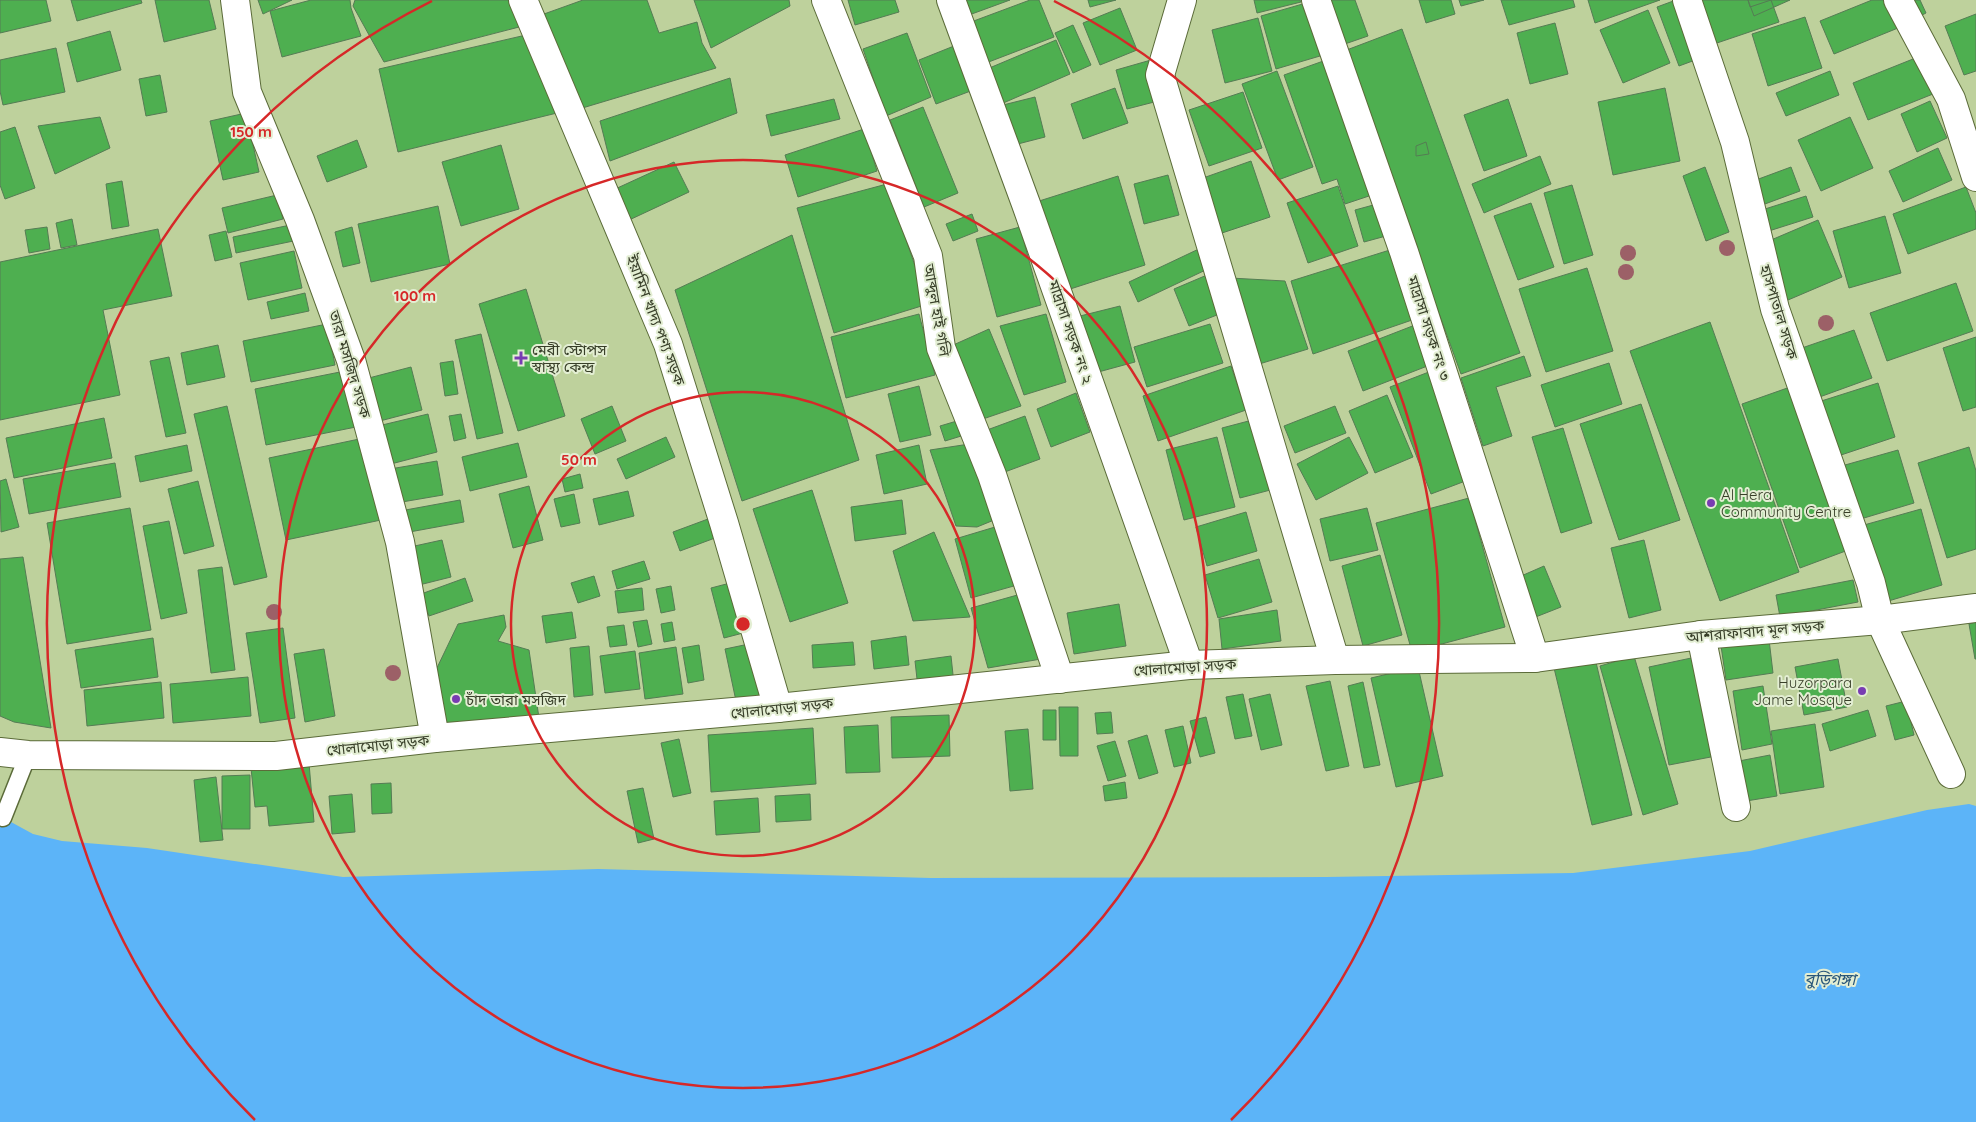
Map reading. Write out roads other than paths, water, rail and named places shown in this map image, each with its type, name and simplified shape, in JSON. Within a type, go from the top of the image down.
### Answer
[{"type":"street","name":"তারা মসজিদ সড়ক","points":[[236,0],[247,92],[300,220],[354,370],[400,542],[435,738]]},
{"type":"street","name":"ইয়ামিন খাদ্য পণ্য সড়ক","points":[[523,0],[668,344],[724,523],[778,708]]},
{"type":"street","name":"আব্দুল হাই গলি","points":[[826,0],[928,256],[941,348],[992,475],[1060,679]]},
{"type":"street","name":"মাদ্রাসা সড়ক নং ২","points":[[951,0],[1029,213],[1189,665]]},
{"type":"street","points":[[1182,0],[1160,75],[1335,660]]},
{"type":"street","name":"মাদ্রাসা সড়ক নং ৩","points":[[1316,0],[1404,252],[1535,658]]},
{"type":"street","name":"হাসপাতাল সড়ক","points":[[1687,0],[1735,142],[1775,310],[1871,583],[1880,620],[1951,774]]},
{"type":"street","points":[[1898,0],[1951,99],[1976,177]]},
{"type":"street","name":"আশরাফাবাদ মূল সড়ক","points":[[1535,658],[1701,635],[1880,620],[1976,608]]},
{"type":"street","points":[[1701,635],[1736,807]]},
{"type":"street","name":"খোলামোড়া সড়ক","points":[[0,752],[28,755],[276,756],[435,738],[778,708],[1189,665],[1335,660],[1535,658]]},
{"type":"lane","points":[[3,818],[28,755]]},
{"type":"water","name":"বুড়িগঙ্গা","points":[[1969,804],[1976,806],[1976,1122],[0,1122],[0,816],[33,834],[62,841],[147,848],[343,877],[598,869],[931,878],[1326,877],[1573,873],[1750,851],[1927,810]]},
{"type":"place","name":"মেরী স্টোপস স্বাস্থ্য কেন্দ্র","points":[[521,358]]},
{"type":"place","name":"Al Hera Community Centre","points":[[1711,503]]},
{"type":"place","name":"Huzorpara Jame Mosque","points":[[1862,691]]},
{"type":"place","name":"চাঁদ তারা মসজিদ","points":[[456,699]]}]
